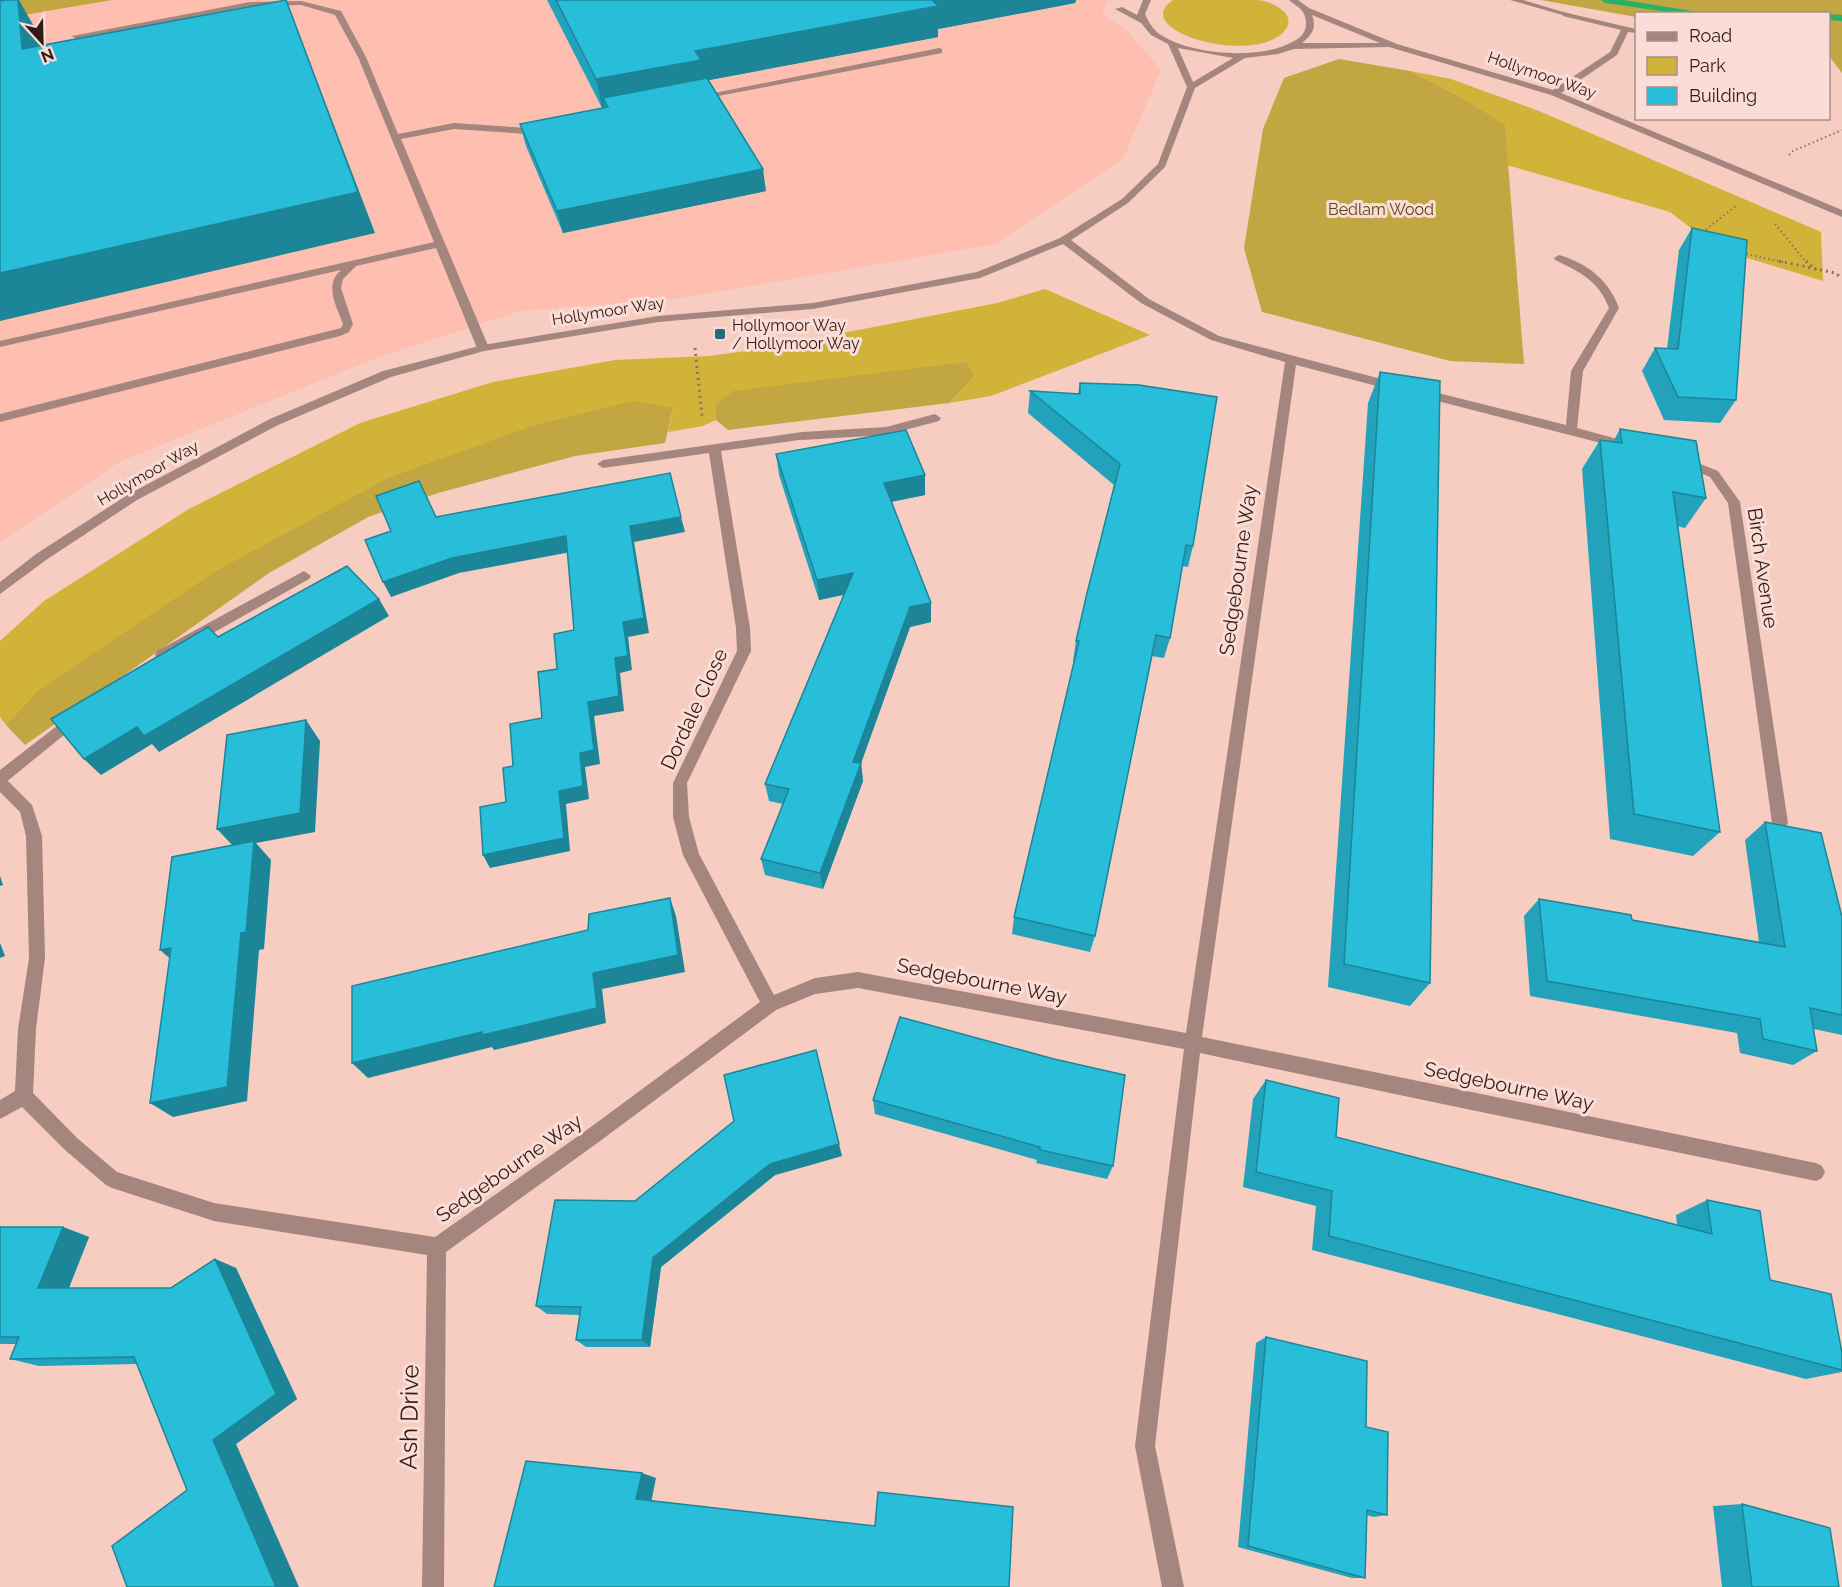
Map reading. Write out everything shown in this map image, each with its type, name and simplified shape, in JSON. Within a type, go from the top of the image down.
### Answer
[{"type":"street","points":[[317,8],[328,0]]},
{"type":"street","points":[[1147,0],[1141,14],[1147,27],[1161,38],[1212,54],[1242,56]]},
{"type":"street","name":"Hollymoor Way","points":[[1293,0],[1306,10],[1394,46],[1554,93],[1842,214]]},
{"type":"street","points":[[1515,0],[1635,31]]},
{"type":"street","points":[[76,36],[250,4],[301,3],[338,14],[362,57],[483,348]]},
{"type":"street","points":[[1119,9],[1144,21]]},
{"type":"street","points":[[1292,46],[1306,36],[1311,23],[1306,10]]},
{"type":"street","points":[[1554,93],[1614,53],[1625,29]]},
{"type":"street","points":[[1172,43],[1191,87],[1242,56]]},
{"type":"street","name":"Hollymoor Way","points":[[1242,56],[1270,53],[1292,46],[1394,46]]},
{"type":"street","points":[[692,98],[939,51]]},
{"type":"street","name":"Hollymoor Way","points":[[0,589],[41,557],[133,497],[274,422],[387,374],[483,348],[658,319],[813,306],[980,274],[1064,240],[1125,201],[1162,165],[1191,87]]},
{"type":"street","points":[[395,137],[454,126],[526,131],[548,126]]},
{"type":"street","points":[[1064,240],[1145,301],[1215,338],[1291,360],[1647,451]]},
{"type":"street","points":[[0,344],[440,244]]},
{"type":"street","points":[[1559,258],[1600,280],[1608,291],[1614,308],[1577,371],[1571,430]]},
{"type":"street","points":[[0,418],[336,334],[345,330],[348,324],[336,288],[338,278],[355,263]]},
{"type":"street","name":"Sedgebourne Way","points":[[1173,1587],[1144,1446],[1193,1043],[1291,360]]},
{"type":"street","points":[[603,464],[802,436],[886,431],[935,418]]},
{"type":"street","name":"Dordale Close","points":[[714,447],[743,628],[744,651],[680,783],[681,817],[691,855],[770,1004]]},
{"type":"street","name":"Birch Avenue","points":[[1669,457],[1714,474],[1734,502],[1780,823]]},
{"type":"street","points":[[147,663],[192,636],[304,576]]},
{"type":"street","points":[[0,1110],[24,1096],[27,1029],[37,958],[34,836],[27,809],[0,781],[86,708]]},
{"type":"street","name":"Sedgebourne Way","points":[[24,1096],[70,1144],[112,1179],[214,1212],[437,1247],[590,1138],[770,1004],[815,986],[858,980],[1193,1043],[1816,1172]]},
{"type":"street","name":"Ash Drive","points":[[433,1587],[437,1247]]},
{"type":"path","points":[[1772,221],[1800,256],[1816,270]]},
{"type":"path","points":[[695,345],[703,426],[714,447]]},
{"type":"shaded area","points":[[112,0],[1108,0],[1102,14],[1125,28],[1161,70],[1123,159],[996,244],[674,299],[520,311],[379,357],[119,462],[0,543],[0,19]]},
{"type":"green space","points":[[0,0],[112,0],[0,19]]},
{"type":"green space","points":[[1173,0],[1261,1],[1285,12],[1288,23],[1286,29],[1271,40],[1250,45],[1226,45],[1202,41],[1181,33],[1167,23],[1163,12]]},
{"type":"green space","points":[[1541,0],[1842,0],[1842,73],[1830,57],[1830,12],[1635,12],[1635,17]]},
{"type":"green space","name":"Bedlam Wood","points":[[1339,59],[1410,71],[1459,96],[1505,125],[1524,364],[1450,361],[1262,312],[1244,248],[1263,129],[1284,78]]},
{"type":"green space","points":[[1410,71],[1451,79],[1539,111],[1821,232],[1823,281],[1718,249],[1670,212],[1507,165],[1504,125],[1459,96]]},
{"type":"green space","points":[[1045,289],[1150,335],[991,396],[949,403],[975,376],[965,362],[716,404],[716,420],[703,426],[668,432],[673,408],[532,426],[37,691],[6,725],[0,717],[0,641],[44,601],[189,509],[360,423],[493,382],[615,360],[709,356],[761,349],[997,303]]},
{"type":"green space","points":[[966,362],[975,376],[949,403],[728,430],[716,420],[716,404],[733,391]]},
{"type":"green space","points":[[633,401],[673,408],[665,443],[575,456],[438,493],[368,517],[269,573],[25,745],[6,725],[37,691],[216,571],[388,478],[532,426]]},
{"type":"building","points":[[18,0],[22,49],[286,0],[358,192],[0,273],[0,1]]},
{"type":"building","points":[[556,0],[932,0],[938,6],[695,51],[701,60],[596,79]]},
{"type":"building","points":[[707,78],[763,169],[557,211],[520,124],[608,107],[603,98]]},
{"type":"building","points":[[1692,228],[1747,240],[1736,400],[1678,397],[1655,348],[1678,349]]},
{"type":"building","points":[[1380,372],[1440,381],[1430,983],[1344,964]]},
{"type":"building","points":[[1080,383],[1139,385],[1217,397],[1193,546],[1186,545],[1170,638],[1156,635],[1095,936],[1014,917],[1079,641],[1076,641],[1087,593],[1120,464],[1030,391],[1080,394]]},
{"type":"building","points":[[1620,429],[1696,441],[1706,498],[1673,492],[1720,832],[1634,814],[1600,440],[1622,443]]},
{"type":"building","points":[[906,430],[925,475],[884,483],[931,603],[910,607],[853,762],[861,763],[820,873],[761,859],[789,789],[765,784],[853,573],[817,580],[776,454]]},
{"type":"building","points":[[670,473],[681,517],[630,526],[644,618],[623,622],[628,656],[615,658],[619,696],[588,702],[594,750],[580,753],[583,786],[559,791],[564,838],[483,855],[480,807],[506,802],[503,768],[513,766],[510,724],[542,718],[538,672],[557,669],[554,634],[574,630],[566,536],[452,558],[383,582],[365,540],[391,531],[376,496],[419,481],[436,517]]},
{"type":"building","points":[[347,566],[379,599],[144,736],[137,727],[84,759],[51,719],[208,627],[218,637]]},
{"type":"building","points":[[306,720],[300,813],[217,829],[227,735]]},
{"type":"building","points":[[1765,822],[1821,833],[1842,917],[1842,1015],[1810,1008],[1817,1051],[1763,1039],[1760,1019],[1547,981],[1539,899],[1631,915],[1632,920],[1785,947]]},
{"type":"building","points":[[254,841],[246,932],[241,933],[227,1087],[150,1103],[171,948],[160,950],[172,857]]},
{"type":"building","points":[[670,898],[678,955],[593,973],[597,1008],[352,1063],[352,986],[588,930],[589,914]]},
{"type":"building","points":[[900,1017],[1054,1059],[1125,1075],[1113,1166],[1040,1150],[1040,1147],[873,1100]]},
{"type":"building","points":[[816,1050],[839,1144],[770,1164],[653,1258],[642,1340],[576,1340],[581,1307],[536,1306],[555,1200],[635,1201],[734,1121],[724,1075]]},
{"type":"building","points":[[1266,1080],[1339,1098],[1336,1137],[1712,1234],[1707,1200],[1760,1211],[1770,1280],[1831,1294],[1842,1353],[1842,1370],[1329,1236],[1332,1191],[1256,1172]]},
{"type":"building","points":[[0,1227],[63,1227],[38,1288],[171,1288],[215,1259],[276,1394],[213,1440],[276,1587],[127,1587],[112,1546],[187,1490],[134,1357],[10,1359],[19,1337],[0,1337]]},
{"type":"building","points":[[1266,1337],[1367,1361],[1366,1427],[1388,1432],[1387,1515],[1367,1510],[1365,1578],[1248,1546]]},
{"type":"building","points":[[526,1461],[642,1473],[636,1499],[875,1526],[878,1492],[1013,1507],[1009,1587],[494,1587]]},
{"type":"building","points":[[1742,1504],[1830,1528],[1839,1587],[1752,1587]]},
{"type":"waterway","points":[[1605,0],[1692,12]]},
{"type":"waterway","points":[[1830,17],[1842,18]]},
{"type":"place","name":"Hollymoor Way / Hollymoor Way","points":[[720,334]]}]
